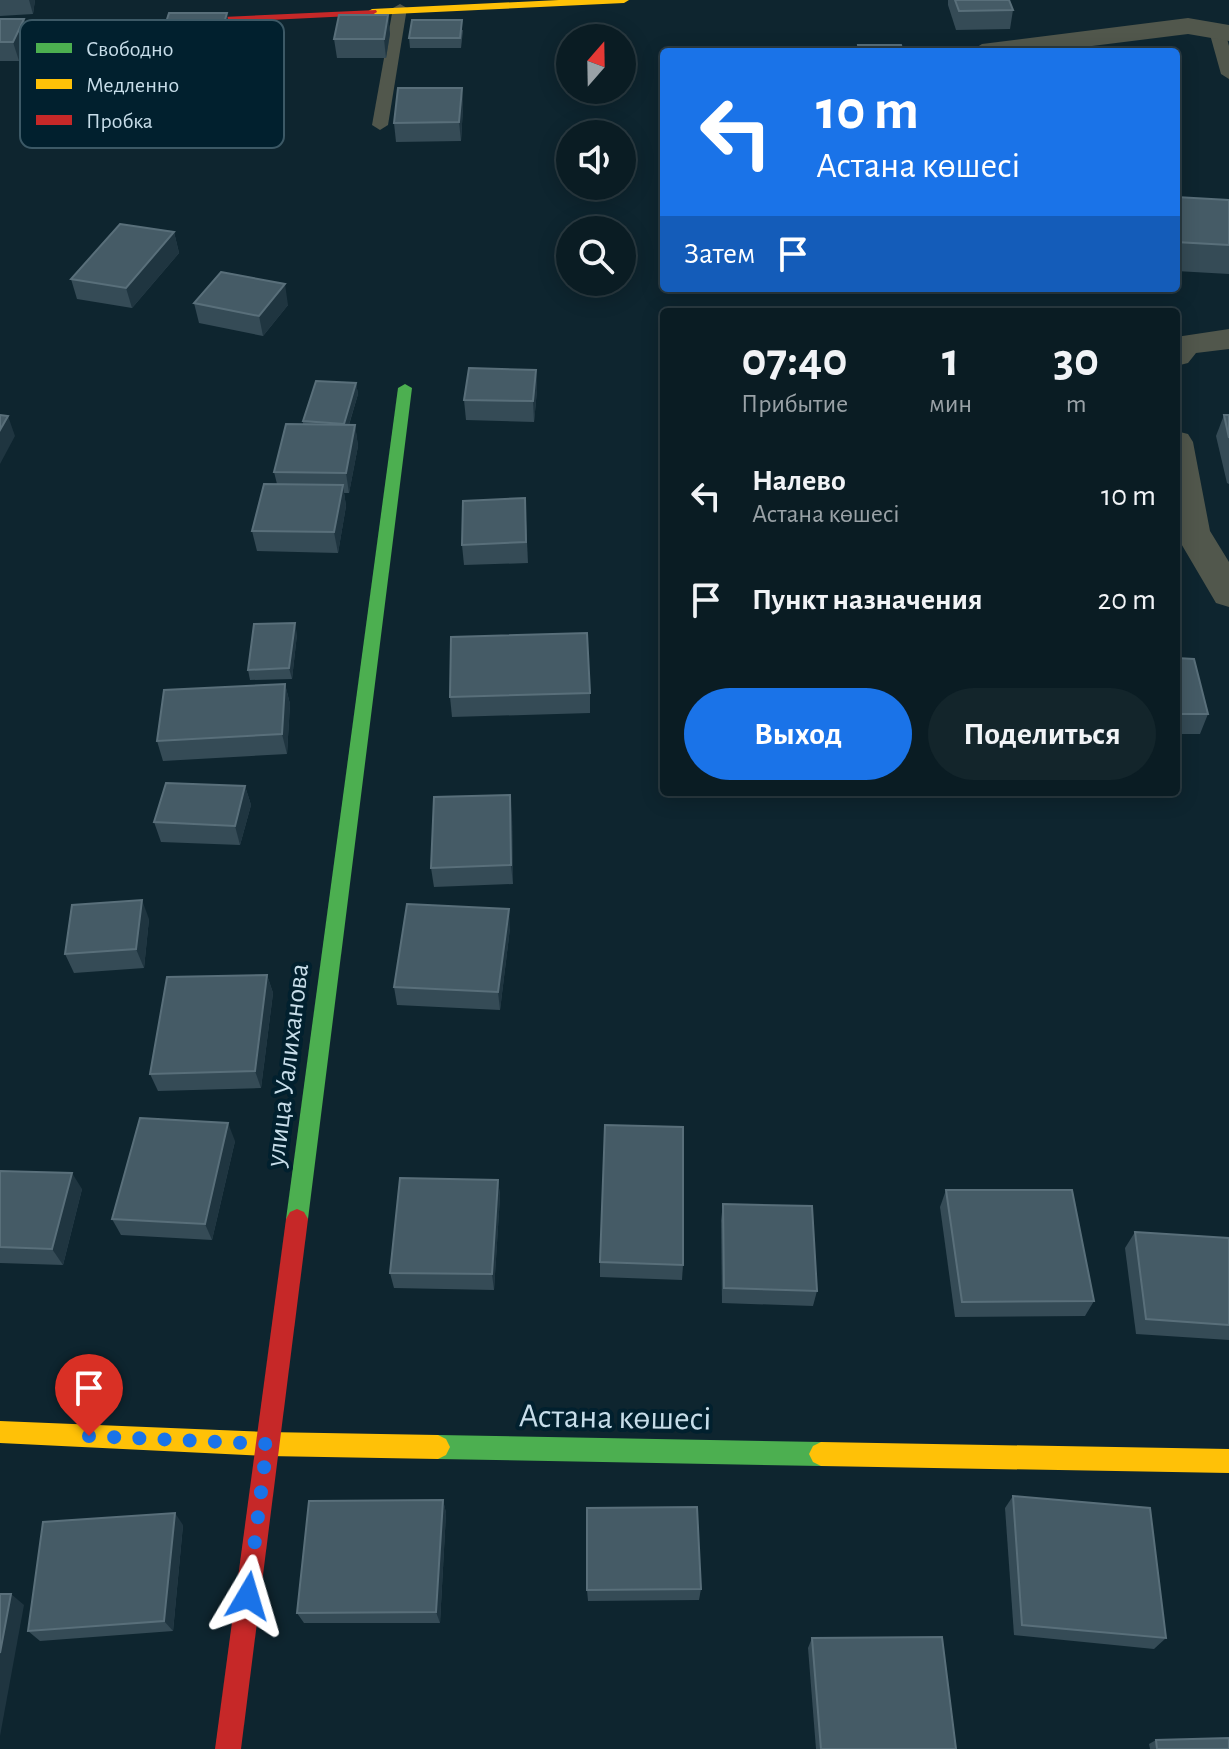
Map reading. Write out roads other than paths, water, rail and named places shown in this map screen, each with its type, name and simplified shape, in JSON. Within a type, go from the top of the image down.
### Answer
[{"type":"street","points":[[182,20],[624,0]]},
{"type":"street","points":[[1149,4],[1188,26]]},
{"type":"street","points":[[1014,48],[1188,26],[1223,32]]},
{"type":"street","points":[[0,30],[20,29]]},
{"type":"street","points":[[1180,351],[1186,344],[1229,339]]},
{"type":"street","name":"улица Уалиханова","points":[[228,1749],[405,388]]},
{"type":"street","points":[[1180,473],[1192,531],[1229,594]]},
{"type":"street","name":"Астана көшесі","points":[[0,1432],[267,1444],[1229,1461]]},
{"type":"lane","points":[[380,125],[400,8]]},
{"type":"lane","points":[[1223,32],[1229,74]]}]
